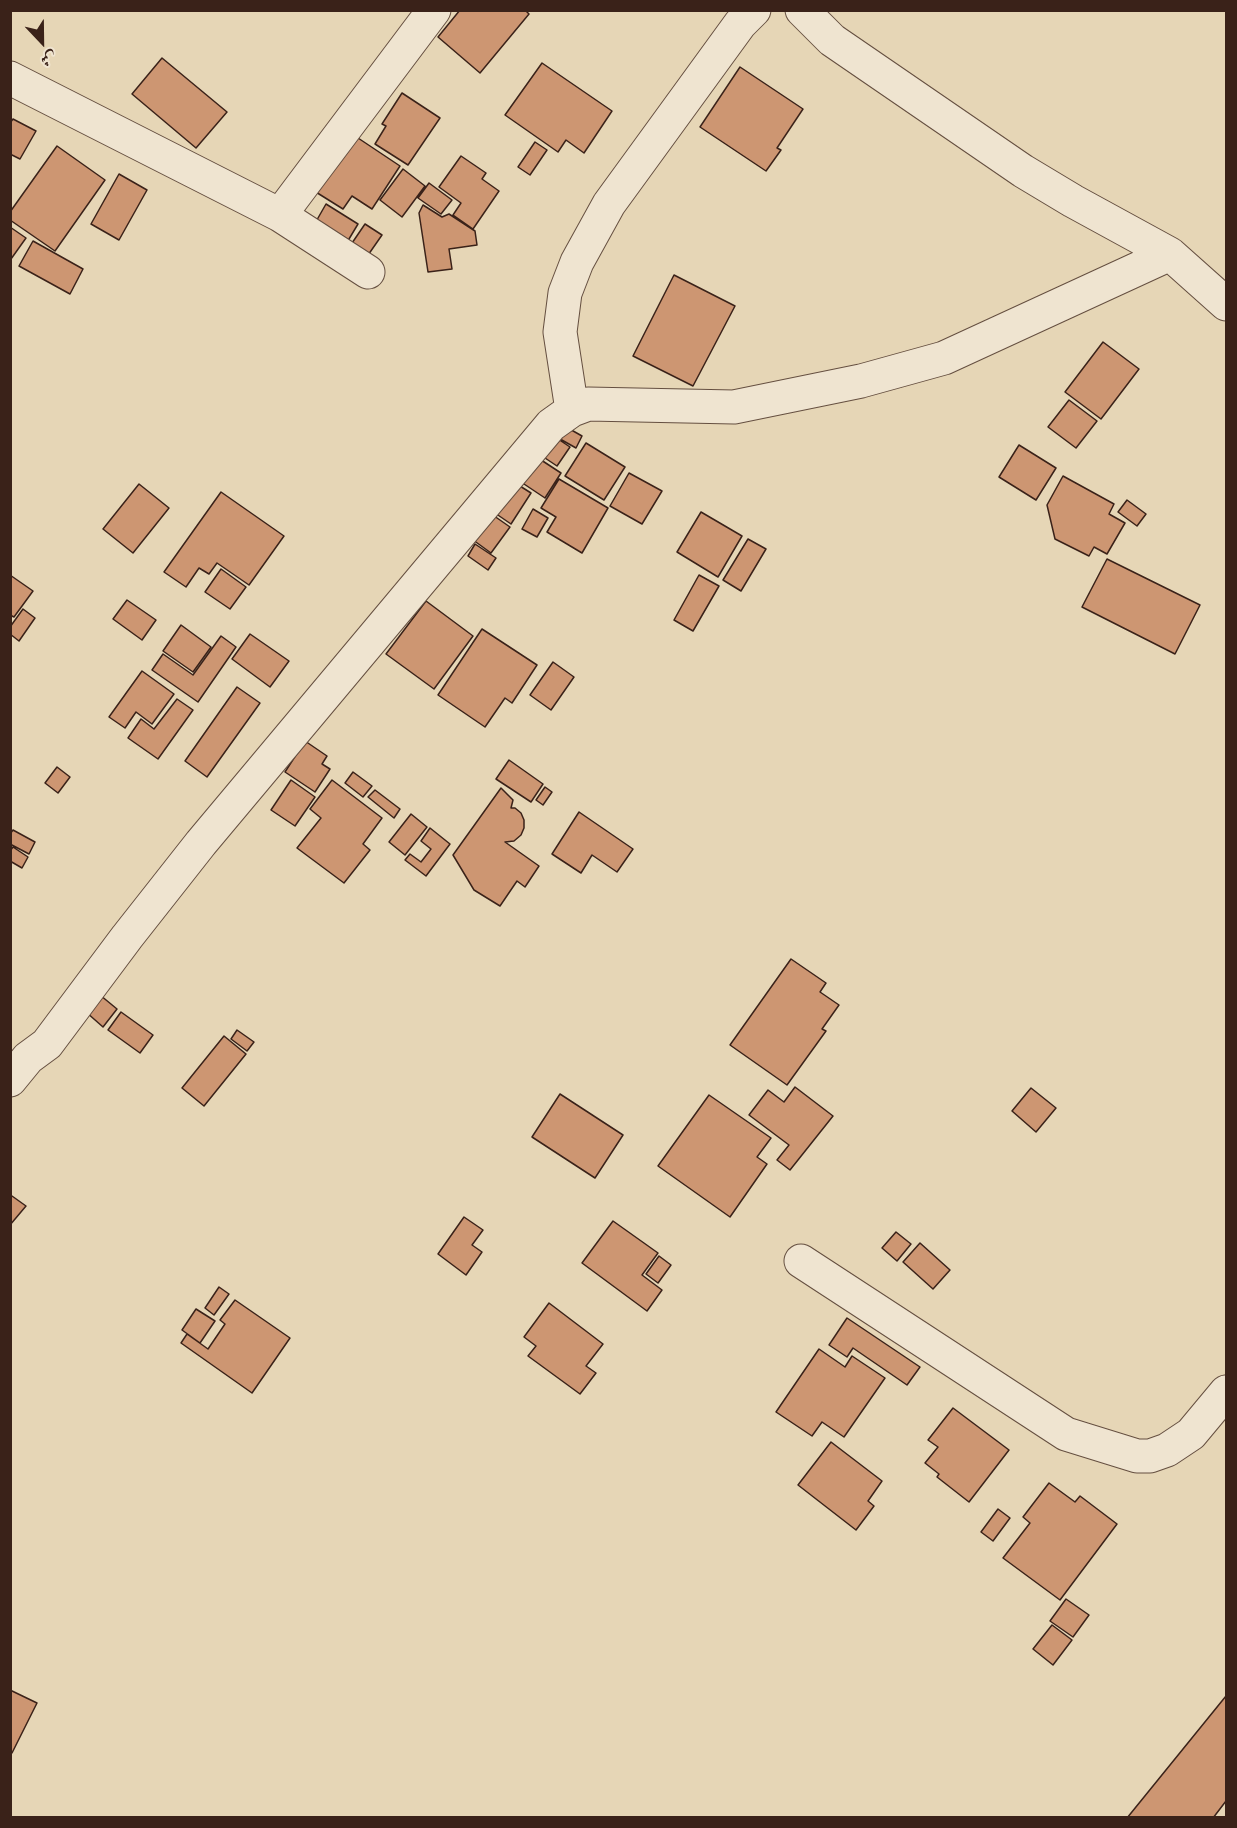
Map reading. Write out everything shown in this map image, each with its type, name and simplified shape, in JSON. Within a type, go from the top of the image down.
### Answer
[{"type":"street","points":[[280,215],[434,10]]},
{"type":"street","points":[[572,410],[560,332],[565,293],[577,262],[609,204],[740,24],[754,10]]},
{"type":"street","points":[[802,10],[832,40],[1023,171],[1170,254],[1227,304]]},
{"type":"street","points":[[10,78],[280,215],[368,272]]},
{"type":"street","points":[[10,1080],[28,1058],[46,1044],[127,936],[201,843],[551,425],[572,410],[588,404],[734,407],[861,381],[944,358],[1170,254]]},
{"type":"street","points":[[801,1261],[1066,1434],[1137,1456],[1150,1456],[1167,1450],[1191,1434],[1227,1392]]},
{"type":"building","points":[[460,10],[525,10],[529,14],[480,73],[438,37]]},
{"type":"building","points":[[162,58],[227,112],[196,148],[132,94]]},
{"type":"building","points":[[542,63],[612,111],[584,153],[566,140],[558,152],[505,115]]},
{"type":"building","points":[[740,67],[803,109],[777,148],[781,150],[766,171],[700,127]]},
{"type":"building","points":[[402,93],[440,118],[408,165],[375,144],[386,126],[382,124]]},
{"type":"building","points":[[13,119],[36,131],[20,159],[10,154],[10,123]]},
{"type":"building","points":[[349,132],[400,166],[372,209],[352,196],[343,209],[311,189]]},
{"type":"building","points":[[535,142],[547,150],[530,175],[518,167]]},
{"type":"building","points":[[57,146],[105,180],[55,251],[10,220],[10,212]]},
{"type":"building","points":[[461,156],[486,173],[482,179],[499,191],[473,229],[453,215],[461,203],[439,187]]},
{"type":"building","points":[[403,169],[425,186],[402,217],[380,200]]},
{"type":"building","points":[[119,174],[147,190],[119,240],[91,224]]},
{"type":"building","points":[[429,183],[452,200],[441,214],[418,198]]},
{"type":"building","points":[[326,204],[358,224],[346,244],[314,225]]},
{"type":"building","points":[[423,205],[442,217],[449,214],[475,231],[477,245],[449,249],[452,269],[428,272],[419,213]]},
{"type":"building","points":[[365,224],[382,235],[366,258],[350,246]]},
{"type":"building","points":[[10,227],[26,238],[11,259],[10,258]]},
{"type":"building","points":[[33,241],[83,269],[70,294],[19,266]]},
{"type":"building","points":[[674,275],[735,306],[693,386],[633,356]]},
{"type":"building","points":[[1103,342],[1139,369],[1101,419],[1065,392]]},
{"type":"building","points":[[1069,400],[1097,421],[1076,448],[1048,427]]},
{"type":"building","points":[[559,423],[582,436],[576,448],[553,435]]},
{"type":"building","points":[[549,433],[570,447],[557,466],[536,452]]},
{"type":"building","points":[[586,443],[625,467],[604,500],[565,476]]},
{"type":"building","points":[[1019,445],[1056,468],[1036,500],[999,477]]},
{"type":"building","points":[[535,456],[561,473],[545,498],[518,480]]},
{"type":"building","points":[[629,473],[662,491],[642,524],[610,506]]},
{"type":"building","points":[[1063,476],[1114,504],[1109,514],[1125,523],[1107,554],[1094,547],[1089,556],[1055,539],[1047,505]]},
{"type":"building","points":[[559,479],[608,508],[582,553],[547,532],[556,517],[541,508]]},
{"type":"building","points":[[512,481],[531,493],[511,524],[492,511]]},
{"type":"building","points":[[139,484],[169,508],[133,553],[103,529]]},
{"type":"building","points":[[221,492],[284,536],[249,585],[217,563],[209,574],[199,568],[186,587],[164,572]]},
{"type":"building","points":[[1127,500],[1146,514],[1137,526],[1118,512]]},
{"type":"building","points":[[533,509],[548,518],[537,537],[522,529]]},
{"type":"building","points":[[487,511],[510,527],[491,553],[469,537]]},
{"type":"building","points":[[701,512],[742,536],[718,577],[677,552]]},
{"type":"building","points":[[748,539],[766,549],[741,591],[723,580]]},
{"type":"building","points":[[475,544],[496,558],[488,570],[468,556]]},
{"type":"building","points":[[1107,559],[1200,605],[1175,654],[1082,607]]},
{"type":"building","points":[[221,569],[246,587],[230,609],[205,592]]},
{"type":"building","points":[[10,575],[33,591],[14,617],[10,615]]},
{"type":"building","points":[[699,575],[719,586],[693,631],[674,620]]},
{"type":"building","points":[[127,600],[156,620],[142,640],[113,619]]},
{"type":"building","points":[[426,601],[473,636],[434,689],[386,654]]},
{"type":"building","points":[[23,609],[35,618],[19,641],[10,634],[10,627]]},
{"type":"building","points":[[181,625],[211,647],[193,672],[163,651]]},
{"type":"building","points":[[482,629],[537,665],[512,703],[505,698],[485,727],[438,695]]},
{"type":"building","points":[[250,634],[289,661],[270,687],[232,659]]},
{"type":"building","points":[[221,636],[236,647],[198,702],[152,670],[163,654],[193,675]]},
{"type":"building","points":[[553,662],[574,677],[551,710],[530,695]]},
{"type":"building","points":[[142,671],[174,694],[152,724],[136,712],[125,728],[109,717]]},
{"type":"building","points":[[237,687],[260,703],[207,777],[185,761]]},
{"type":"building","points":[[177,699],[193,710],[158,759],[128,738],[141,719],[154,729]]},
{"type":"building","points":[[305,741],[327,756],[322,764],[330,769],[315,792],[285,772]]},
{"type":"building","points":[[509,760],[543,784],[531,802],[496,779]]},
{"type":"building","points":[[57,767],[70,777],[58,793],[45,783]]},
{"type":"building","points":[[353,772],[372,786],[363,797],[345,783]]},
{"type":"building","points":[[291,780],[315,797],[295,826],[271,810]]},
{"type":"building","points":[[332,780],[382,818],[363,844],[370,850],[344,883],[297,848],[321,818],[310,809]]},
{"type":"building","points":[[545,787],[552,792],[543,805],[536,800]]},
{"type":"building","points":[[501,788],[513,800],[511,808],[521,813],[524,820],[521,835],[514,841],[505,842],[539,866],[525,887],[517,881],[500,906],[474,890],[453,855]]},
{"type":"building","points":[[375,790],[400,809],[394,818],[368,797]]},
{"type":"building","points":[[579,812],[633,849],[617,872],[592,855],[581,873],[552,854]]},
{"type":"building","points":[[411,814],[427,827],[405,855],[389,842]]},
{"type":"building","points":[[430,828],[450,844],[426,876],[405,860],[410,854],[421,862],[431,849],[421,841]]},
{"type":"building","points":[[13,830],[35,842],[29,854],[10,844],[10,834]]},
{"type":"building","points":[[13,847],[28,857],[22,868],[10,861],[10,851]]},
{"type":"building","points":[[791,959],[826,983],[820,992],[839,1005],[822,1029],[826,1031],[787,1085],[730,1045]]},
{"type":"building","points":[[100,995],[117,1009],[103,1027],[86,1012]]},
{"type":"building","points":[[121,1012],[153,1035],[140,1053],[108,1030]]},
{"type":"building","points":[[237,1030],[254,1042],[247,1051],[231,1039]]},
{"type":"building","points":[[224,1036],[246,1054],[204,1106],[182,1088]]},
{"type":"building","points":[[795,1087],[833,1116],[790,1170],[777,1160],[789,1145],[749,1115],[768,1090],[784,1102]]},
{"type":"building","points":[[1031,1088],[1056,1108],[1036,1132],[1012,1111]]},
{"type":"building","points":[[560,1094],[623,1135],[595,1178],[532,1137]]},
{"type":"building","points":[[709,1095],[771,1138],[757,1157],[767,1164],[730,1217],[658,1166]]},
{"type":"building","points":[[12,1196],[26,1206],[10,1225],[10,1198]]},
{"type":"building","points":[[464,1217],[483,1230],[472,1245],[482,1252],[466,1275],[438,1254]]},
{"type":"building","points":[[613,1221],[658,1253],[642,1275],[662,1290],[647,1311],[582,1263]]},
{"type":"building","points":[[896,1232],[911,1244],[897,1261],[882,1248]]},
{"type":"building","points":[[920,1243],[950,1270],[933,1289],[903,1262]]},
{"type":"building","points":[[659,1256],[671,1265],[658,1283],[646,1274]]},
{"type":"building","points":[[219,1287],[229,1294],[214,1315],[205,1308]]},
{"type":"building","points":[[235,1300],[290,1338],[252,1393],[181,1343],[187,1334],[208,1349],[225,1324],[220,1320]]},
{"type":"building","points":[[549,1303],[603,1344],[586,1366],[596,1373],[580,1394],[528,1356],[536,1346],[524,1337]]},
{"type":"building","points":[[196,1309],[215,1321],[200,1343],[182,1330]]},
{"type":"building","points":[[847,1318],[920,1367],[907,1385],[853,1348],[847,1357],[829,1345]]},
{"type":"building","points":[[819,1349],[845,1367],[852,1356],[885,1378],[844,1437],[822,1422],[812,1436],[776,1412]]},
{"type":"building","points":[[953,1408],[1009,1450],[969,1502],[937,1477],[939,1474],[925,1463],[938,1447],[928,1440]]},
{"type":"building","points":[[831,1442],[882,1481],[868,1501],[874,1506],[856,1530],[798,1485]]},
{"type":"building","points":[[1049,1483],[1075,1502],[1080,1496],[1117,1524],[1060,1600],[1003,1558],[1030,1523],[1023,1517]]},
{"type":"building","points":[[998,1509],[1010,1518],[993,1541],[981,1532]]},
{"type":"building","points":[[1066,1599],[1089,1615],[1073,1637],[1050,1621]]},
{"type":"building","points":[[1052,1625],[1072,1640],[1053,1665],[1033,1649]]},
{"type":"building","points":[[10,1690],[37,1703],[12,1753],[10,1752]]},
{"type":"building","points":[[1226,1696],[1226,1801],[1213,1818],[1127,1818]]}]
